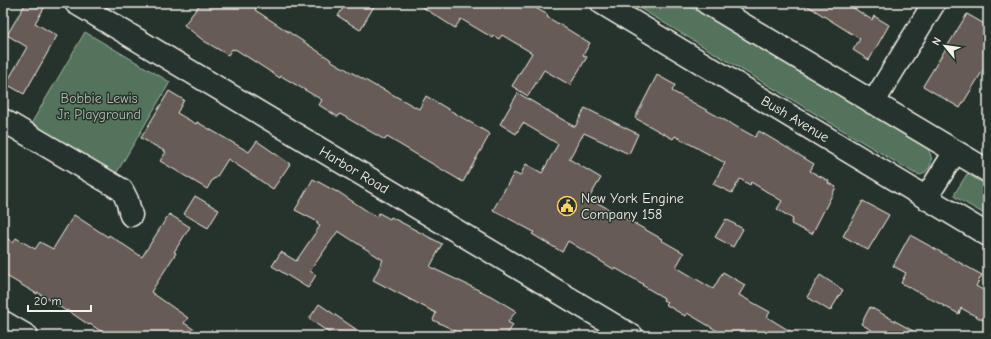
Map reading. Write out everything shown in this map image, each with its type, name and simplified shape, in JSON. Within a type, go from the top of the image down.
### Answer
[{"type":"street","name":"Harbor Road","points":[[76,3],[632,336]]},
{"type":"street","name":"Bush Avenue","points":[[602,3],[988,235]]},
{"type":"street","points":[[707,3],[988,171]]},
{"type":"street","points":[[873,103],[934,3]]},
{"type":"street","points":[[3,120],[122,190],[132,215]]},
{"type":"street","points":[[926,198],[955,152]]},
{"type":"street","points":[[3,322],[27,336]]},
{"type":"green space","points":[[631,3],[684,3],[923,144],[931,156],[931,164],[929,168],[921,175],[914,173]]},
{"type":"green space","name":"Bobbie Lewis Jr. Playground","points":[[85,32],[170,82],[113,179],[28,129]]},
{"type":"green space","points":[[967,174],[988,186],[988,216],[955,197],[955,193]]},
{"type":"building","points":[[26,3],[47,3],[35,23],[57,36],[24,94],[6,84],[27,47],[7,35]]},
{"type":"building","points":[[201,3],[259,3],[255,10],[330,60],[377,87],[419,109],[426,96],[490,134],[463,182],[387,137],[385,140],[340,114],[338,117],[319,105],[322,100],[281,76],[280,78],[235,49],[232,49],[228,55],[204,41],[184,25]]},
{"type":"building","points":[[346,3],[376,3],[360,30],[338,16]]},
{"type":"building","points":[[416,3],[527,3],[590,43],[583,55],[587,57],[570,85],[544,70],[528,96],[512,86],[532,53],[502,35],[499,39],[494,36],[493,38],[461,19],[455,28]]},
{"type":"building","points":[[803,3],[846,3],[872,20],[874,16],[889,25],[869,60],[853,50],[860,39]]},
{"type":"building","points":[[967,14],[988,26],[988,62],[960,108],[923,86]]},
{"type":"building","points":[[657,75],[675,85],[672,91],[755,137],[759,131],[814,164],[810,171],[829,181],[828,183],[836,187],[812,234],[791,224],[793,219],[777,209],[782,201],[751,182],[750,185],[740,179],[732,193],[713,184],[725,163],[675,136],[673,139],[635,118]]},
{"type":"building","points":[[169,91],[184,100],[177,113],[196,124],[197,122],[249,152],[257,141],[290,164],[273,189],[228,159],[207,189],[160,161],[166,152],[141,138]]},
{"type":"building","points":[[518,93],[575,127],[585,108],[638,134],[629,154],[584,133],[569,159],[601,178],[589,198],[684,253],[676,267],[713,289],[723,272],[745,285],[739,295],[770,312],[767,317],[798,336],[726,336],[687,313],[685,316],[665,304],[667,302],[663,300],[664,298],[642,285],[643,284],[615,268],[615,270],[568,241],[562,252],[532,234],[534,232],[493,210],[514,173],[520,176],[526,164],[542,173],[558,144],[523,123],[516,134],[500,124]]},
{"type":"building","points":[[313,179],[337,191],[376,217],[379,213],[390,219],[391,217],[442,244],[430,267],[491,296],[516,311],[508,322],[513,325],[506,336],[466,336],[433,320],[436,313],[373,280],[383,260],[338,231],[310,271],[316,275],[308,288],[272,266],[281,252],[296,261],[320,226],[317,224],[318,222],[295,210]]},
{"type":"building","points":[[195,196],[219,210],[208,228],[184,214]]},
{"type":"building","points":[[863,201],[889,215],[868,250],[843,236]]},
{"type":"building","points":[[169,214],[190,227],[174,252],[176,253],[151,292],[188,318],[184,323],[204,336],[108,336],[37,292],[37,294],[3,274],[3,235],[13,243],[16,238],[35,249],[40,242],[53,249],[74,215],[108,237],[109,235],[142,257]]},
{"type":"building","points":[[726,219],[743,229],[733,247],[715,237]]},
{"type":"building","points":[[910,235],[982,275],[976,286],[988,293],[988,323],[961,308],[959,314],[901,283],[906,273],[893,266]]},
{"type":"building","points":[[820,275],[843,290],[830,311],[807,297]]},
{"type":"building","points":[[319,304],[366,336],[334,336],[309,319]]},
{"type":"building","points":[[870,307],[922,336],[882,336],[861,324]]},
{"type":"place","name":"New York Engine Company 158","points":[[567,206]]}]
